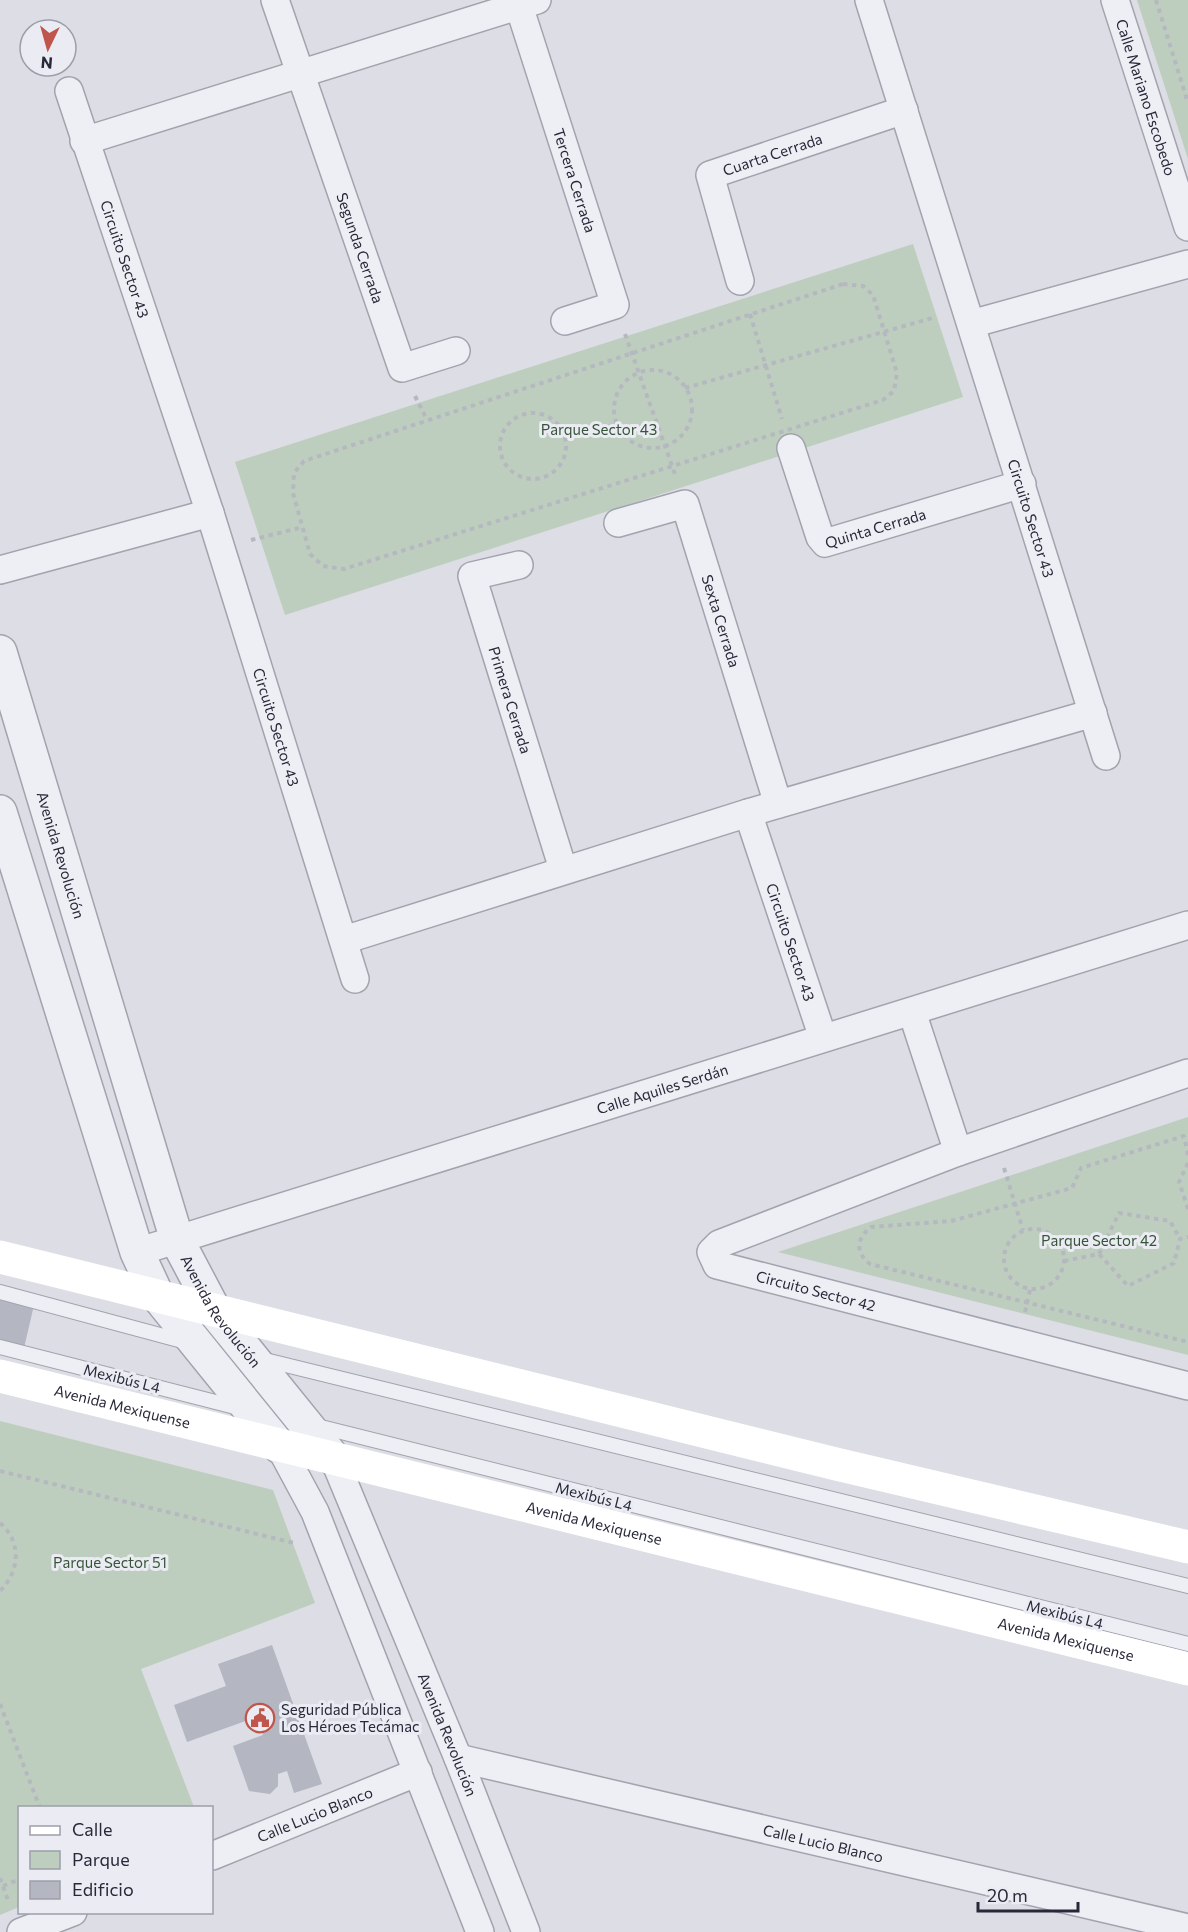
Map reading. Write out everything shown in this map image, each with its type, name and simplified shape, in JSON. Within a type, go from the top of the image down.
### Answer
[{"type":"main road","points":[[0,1257],[836,1464],[1188,1547]]},
{"type":"main road","name":"Avenida Mexiquense","points":[[0,1376],[277,1422],[334,1459],[1188,1670]]},
{"type":"street","points":[[275,0],[300,74]]},
{"type":"street","name":"Circuito Sector 43","points":[[869,0],[1106,756]]},
{"type":"street","name":"Calle Mariano Escobedo","points":[[1115,0],[1188,227]]},
{"type":"street","points":[[84,141],[528,3]]},
{"type":"street","name":"Tercera Cerrada","points":[[528,3],[615,305]]},
{"type":"street","name":"Segunda Cerrada","points":[[300,74],[402,368],[456,351]]},
{"type":"street","name":"Circuito Sector 43","points":[[69,91],[210,513],[355,979]]},
{"type":"street","name":"Cuarta Cerrada","points":[[740,281],[710,175],[904,110]]},
{"type":"street","points":[[968,317],[1188,264]]},
{"type":"street","points":[[565,321],[615,305]]},
{"type":"street","name":"Quinta Cerrada","points":[[788,440],[820,537],[825,543],[1022,484]]},
{"type":"street","points":[[618,524],[685,504]]},
{"type":"street","name":"Sexta Cerrada","points":[[685,504],[778,804]]},
{"type":"street","points":[[0,570],[210,513]]},
{"type":"street","name":"Primera Cerrada","points":[[519,565],[472,576],[563,869]]},
{"type":"street","name":"Avenida Revolución","points":[[0,652],[177,1240],[215,1312],[223,1350],[277,1422]]},
{"type":"street","points":[[344,940],[563,869],[1093,713]]},
{"type":"street","name":"Avenida Revolución","points":[[0,813],[137,1252],[157,1295],[223,1350],[277,1422],[315,1512],[480,1932]]},
{"type":"street","name":"Circuito Sector 43","points":[[748,813],[823,1038]]},
{"type":"street","name":"Calle Aquiles Serdán","points":[[137,1252],[1188,925]]},
{"type":"street","points":[[912,1012],[958,1152]]},
{"type":"street","name":"Circuito Sector 42","points":[[1188,1073],[958,1152],[719,1244],[711,1252],[717,1265],[1188,1386]]},
{"type":"street","name":"Avenida Revolución","points":[[334,1459],[458,1758],[526,1932]]},
{"type":"street","name":"Calle Lucio Blanco","points":[[458,1758],[1188,1928]]},
{"type":"street","name":"Calle Lucio Blanco","points":[[213,1856],[418,1772]]},
{"type":"street","points":[[21,1932],[68,1914]]},
{"type":"lane","points":[[0,1292],[223,1350],[1188,1586]]},
{"type":"lane","name":"Mexibús L4","points":[[0,1347],[277,1422],[1188,1644]]},
{"type":"path","points":[[1156,0],[1188,103]]},
{"type":"path","points":[[740,281],[788,440]]},
{"type":"path","points":[[843,284],[863,286],[873,295],[884,331],[897,373],[894,391],[883,400],[788,440],[672,466],[344,569],[323,566],[310,554],[293,493],[294,473],[304,461],[843,284]]},
{"type":"path","points":[[615,305],[685,504]]},
{"type":"path","points":[[685,388],[884,331],[968,317]]},
{"type":"path","points":[[652,371],[665,372],[677,378],[685,388],[692,412],[690,424],[682,435],[665,446],[647,448],[635,444],[624,436],[617,425],[615,407],[620,389],[628,379],[652,371]]},
{"type":"path","points":[[539,413],[549,417],[564,434],[564,457],[550,474],[539,478],[517,475],[503,459],[500,450],[504,430],[518,417],[539,413]]},
{"type":"path","points":[[564,434],[617,425]]},
{"type":"path","points":[[220,547],[303,527]]},
{"type":"path","points":[[1188,1155],[1184,1136],[1081,1168],[1072,1188],[951,1221],[871,1227],[862,1234],[858,1244],[860,1256],[870,1264],[1188,1342]]},
{"type":"path","points":[[996,1140],[1023,1230]]},
{"type":"path","points":[[1188,1163],[1179,1182],[1188,1209]]},
{"type":"path","points":[[1119,1213],[1170,1221],[1180,1239],[1174,1263],[1128,1286],[1099,1254],[1119,1213]]},
{"type":"path","points":[[1023,1230],[1043,1230],[1059,1242],[1064,1261],[1057,1279],[1040,1289],[1030,1290],[1012,1281],[1003,1263],[1007,1244],[1023,1230]]},
{"type":"path","points":[[1180,1239],[1188,1237]]},
{"type":"path","points":[[1064,1261],[1099,1254]]},
{"type":"path","points":[[0,1471],[329,1552]]},
{"type":"path","points":[[0,1523],[15,1542],[16,1564],[9,1582],[0,1592]]},
{"type":"path","points":[[0,1704],[39,1806]]},
{"type":"path","points":[[3,1886],[18,1880]]},
{"type":"green space","points":[[1137,0],[1188,0],[1188,159]]},
{"type":"green space","name":"Parque Sector 43","points":[[913,244],[963,397],[285,615],[235,462]]},
{"type":"green space","name":"Parque Sector 42","points":[[1188,1117],[1188,1355],[778,1252]]},
{"type":"green space","name":"Parque Sector 51","points":[[0,1421],[273,1490],[315,1603],[141,1669],[194,1806],[18,1806],[18,1907],[0,1915]]},
{"type":"building","points":[[0,1297],[34,1305],[24,1348],[0,1342]]},
{"type":"building","points":[[272,1645],[322,1784],[294,1793],[287,1771],[278,1774],[278,1786],[270,1794],[249,1791],[233,1746],[263,1735],[257,1717],[187,1742],[174,1705],[226,1686],[218,1664]]},
{"type":"place","name":"Seguridad Pública Los Héroes Tecámac","points":[[260,1718]]}]
